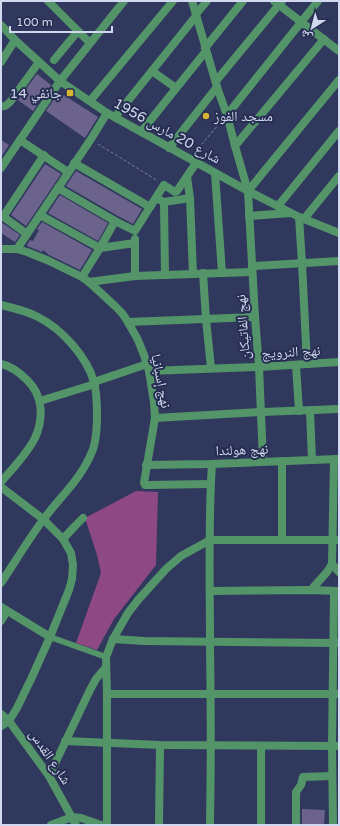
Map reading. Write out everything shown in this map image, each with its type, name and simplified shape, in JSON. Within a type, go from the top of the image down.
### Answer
[{"type":"street","points":[[1,168],[60,81],[124,1]]},
{"type":"street","points":[[90,101],[173,1]]},
{"type":"street","name":"نهج الفاتيكان","points":[[192,1],[227,115],[248,191],[262,412],[263,461]]},
{"type":"street","points":[[115,118],[207,1]]},
{"type":"street","points":[[141,132],[243,1]]},
{"type":"street","points":[[227,115],[318,1]]},
{"type":"street","points":[[169,148],[278,2],[339,51]]},
{"type":"street","points":[[53,3],[90,43]]},
{"type":"street","name":"شارع 20 مارس 1956","points":[[1,25],[15,40],[60,81],[115,118],[290,213],[338,232]]},
{"type":"street","points":[[54,60],[78,31]]},
{"type":"street","points":[[235,146],[324,39]]},
{"type":"street","points":[[1,62],[15,40]]},
{"type":"street","points":[[1,106],[4,107],[10,102],[39,62]]},
{"type":"street","points":[[152,71],[176,88]]},
{"type":"street","points":[[248,191],[339,80]]},
{"type":"street","points":[[17,249],[107,113]]},
{"type":"street","points":[[278,206],[339,131]]},
{"type":"street","points":[[20,140],[68,172]]},
{"type":"street","points":[[27,234],[2,216],[44,155]]},
{"type":"street","points":[[135,276],[134,231],[164,185],[176,192],[187,177],[193,161]]},
{"type":"street","points":[[74,163],[150,207]]},
{"type":"street","points":[[215,173],[222,273]]},
{"type":"street","points":[[307,364],[301,218],[339,176]]},
{"type":"street","points":[[187,177],[190,198],[193,274]]},
{"type":"street","points":[[58,188],[134,231]]},
{"type":"street","points":[[156,198],[164,202],[190,198]]},
{"type":"street","points":[[164,202],[165,275]]},
{"type":"street","points":[[249,216],[290,213]]},
{"type":"street","points":[[40,215],[100,248],[135,243]]},
{"type":"street","points":[[115,221],[85,280],[135,276],[222,273],[302,263],[339,261]]},
{"type":"street","name":"نهج إسبانيا","points":[[1,249],[17,249],[47,260],[85,280],[116,306],[128,322],[138,340],[148,367],[155,418],[144,483],[210,484]]},
{"type":"street","points":[[203,273],[211,368]]},
{"type":"street","points":[[1,305],[21,310],[39,317],[57,330],[73,345],[84,359],[91,374],[94,383],[97,406],[97,427],[92,453],[83,471],[43,519],[1,583]]},
{"type":"street","points":[[128,322],[255,317]]},
{"type":"street","name":"نهج النرويج","points":[[40,401],[148,367],[259,367],[339,362]]},
{"type":"street","points":[[1,364],[14,370],[31,383],[40,401],[41,410],[36,437],[23,456],[1,482]]},
{"type":"street","points":[[296,364],[299,411]]},
{"type":"street","points":[[155,418],[339,409]]},
{"type":"street","points":[[310,411],[312,460]]},
{"type":"street","points":[[311,590],[328,572],[332,564],[336,540],[336,459]]},
{"type":"street","name":"نهج هولندا","points":[[146,465],[336,459]]},
{"type":"street","points":[[282,461],[282,540]]},
{"type":"street","points":[[210,825],[210,484],[212,464]]},
{"type":"street","points":[[1,487],[43,519],[63,538],[71,553],[73,565],[72,579],[69,590],[50,637],[17,708],[9,721],[1,726]]},
{"type":"street","points":[[63,538],[84,518]]},
{"type":"street","points":[[107,825],[106,657],[113,639],[128,613],[138,600],[161,574],[181,556],[210,540],[336,540]]},
{"type":"street","points":[[332,564],[339,572]]},
{"type":"street","points":[[210,591],[336,591],[336,746],[332,776],[333,825]]},
{"type":"street","points":[[1,621],[4,609],[50,637],[106,657]]},
{"type":"street","points":[[113,639],[144,642],[336,643]]},
{"type":"street","points":[[49,776],[90,690],[96,679],[106,667]]},
{"type":"street","points":[[107,694],[336,694]]},
{"type":"street","name":"شارع القدس","points":[[1,714],[9,721],[49,776],[74,821]]},
{"type":"street","points":[[65,740],[160,745],[336,746]]},
{"type":"street","points":[[159,825],[160,745]]},
{"type":"street","points":[[261,746],[261,825]]},
{"type":"street","points":[[296,825],[296,792],[302,785],[303,777],[332,776]]},
{"type":"street","points":[[51,825],[74,821],[81,818],[102,825]]},
{"type":"path","points":[[193,161],[227,115]]},
{"type":"path","points":[[91,139],[164,185]]},
{"type":"shaded area","points":[[136,491],[158,492],[156,565],[114,619],[97,650],[76,643],[101,573],[85,518]]},
{"type":"building","points":[[37,74],[51,85],[33,111],[18,100]]},
{"type":"building","points":[[59,92],[98,117],[85,138],[46,111]]},
{"type":"building","points":[[1,140],[9,145],[1,157]]},
{"type":"building","points":[[45,164],[61,174],[26,226],[11,215]]},
{"type":"building","points":[[76,171],[142,209],[133,224],[66,186]]},
{"type":"building","points":[[60,195],[108,223],[98,241],[48,213]]},
{"type":"building","points":[[1,222],[20,235],[15,242],[1,233]]},
{"type":"building","points":[[42,222],[92,250],[80,270],[49,255],[43,250],[42,252],[27,246],[30,240],[33,241],[39,230],[37,229]]},
{"type":"building","points":[[302,809],[325,810],[324,825],[302,825]]},
{"type":"place","name":"14 جانفي","points":[[70,93]]},
{"type":"place","name":"مسجد الفوز","points":[[206,116]]}]
